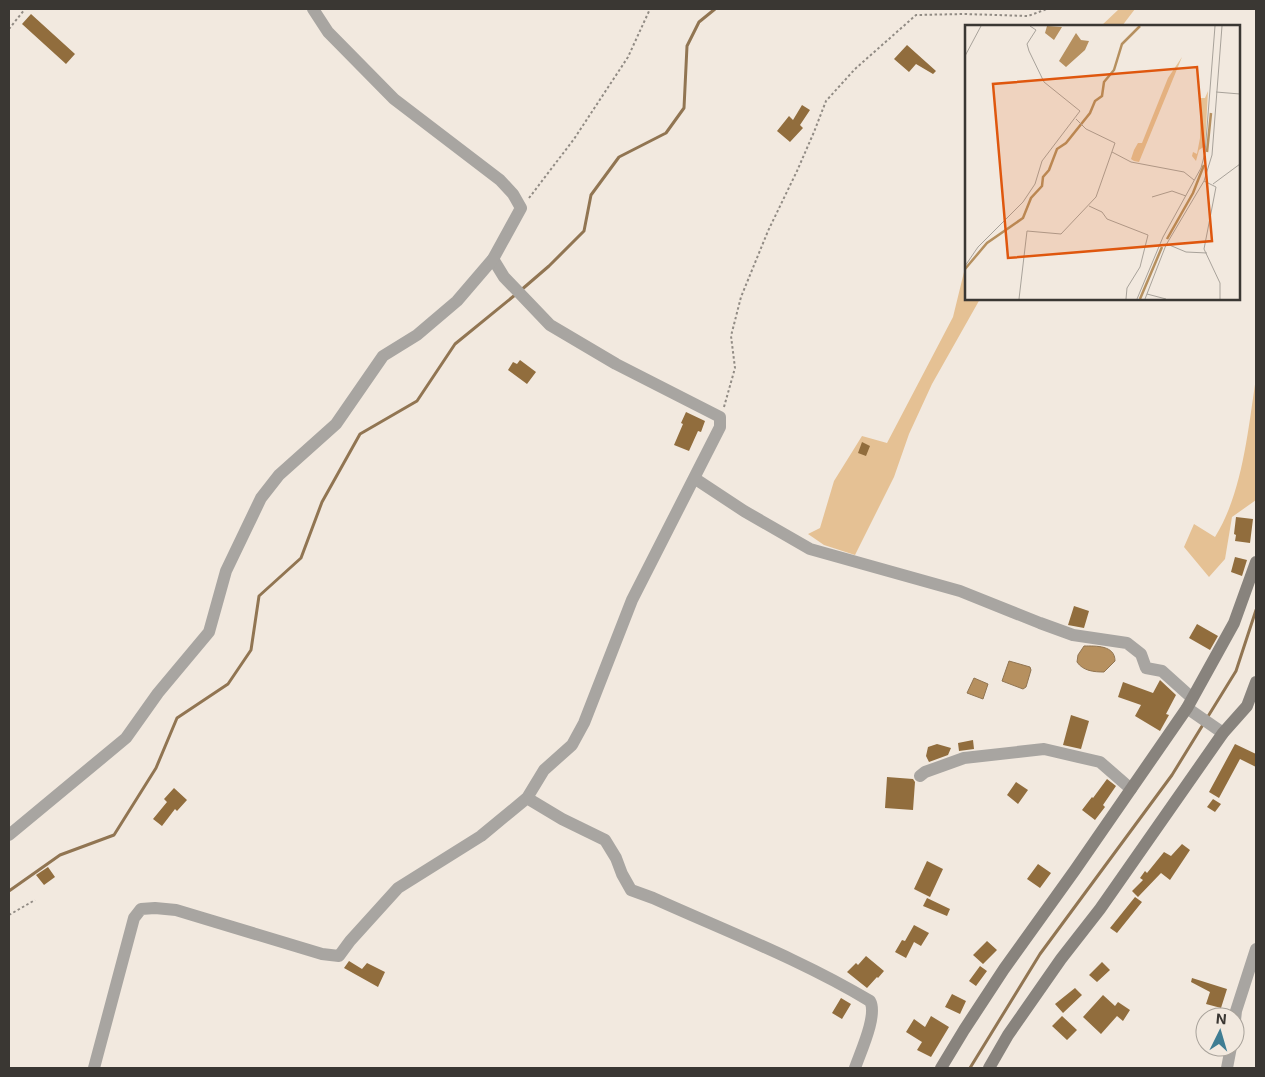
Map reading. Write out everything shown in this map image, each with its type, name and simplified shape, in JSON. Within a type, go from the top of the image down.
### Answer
[{"type":"main road","points":[[941,1068],[1004,969],[1190,703],[1234,623],[1256,562]]},
{"type":"main road","points":[[988,1068],[1030,1003],[1100,909],[1223,733],[1252,708],[1256,682]]},
{"type":"street","points":[[9,835],[126,738],[158,693],[209,632],[226,571],[261,498],[279,475],[336,424],[382,356],[417,335],[450,306],[493,259],[521,208],[513,194],[500,180],[394,99],[328,32],[313,9]]},
{"type":"street","points":[[94,1068],[134,918],[141,909],[176,910],[322,954],[339,956],[350,941],[398,888],[481,836],[527,798],[544,770],[572,745],[584,723],[632,600],[720,426],[720,417],[625,368],[550,325],[504,277],[493,259]]},
{"type":"street","points":[[694,478],[744,511],[810,550],[960,591],[1073,635],[1128,643],[1141,654],[1146,668],[1162,671],[1190,703],[1223,733]]},
{"type":"street","points":[[920,776],[925,772],[964,758],[1044,749],[1100,762],[1131,789]]},
{"type":"street","points":[[527,798],[562,819],[605,840],[631,890],[804,965],[841,983],[870,1001],[873,1006],[870,1027],[855,1068]]},
{"type":"street","points":[[1238,1007],[1256,949]]},
{"type":"path","points":[[9,29],[26,9]]},
{"type":"path","points":[[521,208],[574,139],[628,57],[650,9]]},
{"type":"path","points":[[724,408],[735,368],[731,336],[741,297],[768,231],[808,148],[826,101],[855,68],[916,15],[1028,16],[1047,9]]},
{"type":"path","points":[[9,915],[35,900]]},
{"type":"shaded area","points":[[1119,9],[1135,9],[1123,25],[1102,25]]},
{"type":"shaded area","points":[[965,270],[965,300],[979,300],[932,384],[909,434],[894,477],[855,555],[824,545],[808,534],[820,528],[834,481],[862,436],[887,443],[953,317]]},
{"type":"shaded area","points":[[1256,378],[1256,500],[1232,517],[1225,559],[1209,577],[1184,547],[1194,524],[1215,537],[1224,519],[1232,500],[1243,460]]},
{"type":"shaded area","points":[[1084,646],[1108,649],[1112,652],[1115,661],[1104,672],[1086,669],[1077,662],[1078,655]]},
{"type":"shaded area","points":[[1009,661],[1030,667],[1031,670],[1026,687],[1023,689],[1002,681]]},
{"type":"shaded area","points":[[974,678],[988,684],[983,699],[967,693]]},
{"type":"building","points":[[31,14],[75,54],[66,64],[22,24]]},
{"type":"building","points":[[907,45],[936,71],[933,74],[916,64],[909,72],[894,59]]},
{"type":"building","points":[[802,105],[810,110],[800,125],[803,128],[790,142],[777,131],[789,116],[793,120]]},
{"type":"building","points":[[520,360],[536,372],[527,384],[508,370],[513,362],[517,364]]},
{"type":"building","points":[[686,412],[705,421],[701,432],[698,431],[689,451],[674,445]]},
{"type":"building","points":[[862,442],[870,446],[866,456],[858,453]]},
{"type":"building","points":[[1236,517],[1253,519],[1250,543],[1235,541]]},
{"type":"building","points":[[1235,557],[1247,560],[1242,576],[1231,572]]},
{"type":"building","points":[[1074,606],[1089,611],[1084,628],[1068,625]]},
{"type":"building","points":[[1197,624],[1218,636],[1210,650],[1189,638]]},
{"type":"building","points":[[1160,680],[1176,695],[1166,714],[1169,715],[1160,731],[1135,716],[1141,705],[1118,697],[1123,682],[1153,693]]},
{"type":"building","points":[[1071,715],[1089,721],[1081,749],[1063,745]]},
{"type":"building","points":[[973,740],[974,749],[959,751],[958,743]]},
{"type":"building","points":[[937,744],[951,748],[948,755],[929,762],[926,756],[928,747]]},
{"type":"building","points":[[1235,744],[1256,754],[1256,767],[1240,759],[1219,798],[1209,792]]},
{"type":"building","points":[[887,777],[913,779],[915,782],[913,810],[885,808]]},
{"type":"building","points":[[1107,779],[1116,786],[1103,805],[1105,807],[1095,820],[1082,810]]},
{"type":"building","points":[[1016,782],[1028,790],[1018,804],[1007,795]]},
{"type":"building","points":[[174,788],[187,800],[177,811],[175,809],[162,826],[153,819],[167,802],[164,799]]},
{"type":"building","points":[[1213,799],[1221,804],[1215,812],[1207,807]]},
{"type":"building","points":[[1182,844],[1190,850],[1170,880],[1161,873],[1138,897],[1132,891],[1143,880],[1140,878],[1145,871],[1147,873],[1164,852],[1171,856]]},
{"type":"building","points":[[927,861],[943,869],[930,897],[914,889]]},
{"type":"building","points":[[1038,864],[1051,873],[1040,888],[1027,879]]},
{"type":"building","points":[[48,867],[55,877],[44,885],[36,875]]},
{"type":"building","points":[[1135,897],[1142,902],[1117,933],[1110,928]]},
{"type":"building","points":[[927,898],[950,909],[947,916],[923,906]]},
{"type":"building","points":[[914,925],[929,933],[921,946],[914,942],[906,958],[895,952],[902,940],[905,941]]},
{"type":"building","points":[[987,941],[997,950],[983,964],[973,955]]},
{"type":"building","points":[[866,956],[884,971],[867,988],[847,972],[856,963],[858,965]]},
{"type":"building","points":[[349,961],[362,969],[367,963],[385,972],[378,987],[344,968]]},
{"type":"building","points":[[1102,962],[1110,970],[1097,982],[1089,975]]},
{"type":"building","points":[[980,966],[987,971],[976,986],[969,981]]},
{"type":"building","points":[[1192,978],[1227,989],[1221,1007],[1206,1004],[1210,992],[1191,982]]},
{"type":"building","points":[[1075,988],[1082,995],[1063,1013],[1055,1004]]},
{"type":"building","points":[[952,994],[966,1001],[960,1014],[945,1007]]},
{"type":"building","points":[[1103,995],[1115,1006],[1118,1002],[1130,1010],[1123,1021],[1117,1016],[1101,1034],[1083,1017]]},
{"type":"building","points":[[841,998],[851,1004],[842,1019],[832,1013]]},
{"type":"building","points":[[931,1016],[949,1027],[931,1057],[917,1050],[922,1042],[906,1032],[914,1019],[925,1027]]},
{"type":"building","points":[[1062,1016],[1077,1030],[1067,1040],[1052,1026]]},
{"type":"waterway","points":[[520,291],[549,266],[584,231],[591,195],[619,157],[666,133],[684,108],[687,46],[699,22],[715,9]]},
{"type":"waterway","points":[[9,891],[60,855],[114,835],[156,768],[177,718],[228,684],[251,650],[259,596],[301,558],[322,502],[360,434],[417,401],[455,344],[515,295]]},
{"type":"waterway","points":[[1207,718],[1236,671],[1256,610]]},
{"type":"waterway","points":[[970,1068],[1040,954],[1172,775],[1204,723]]}]
